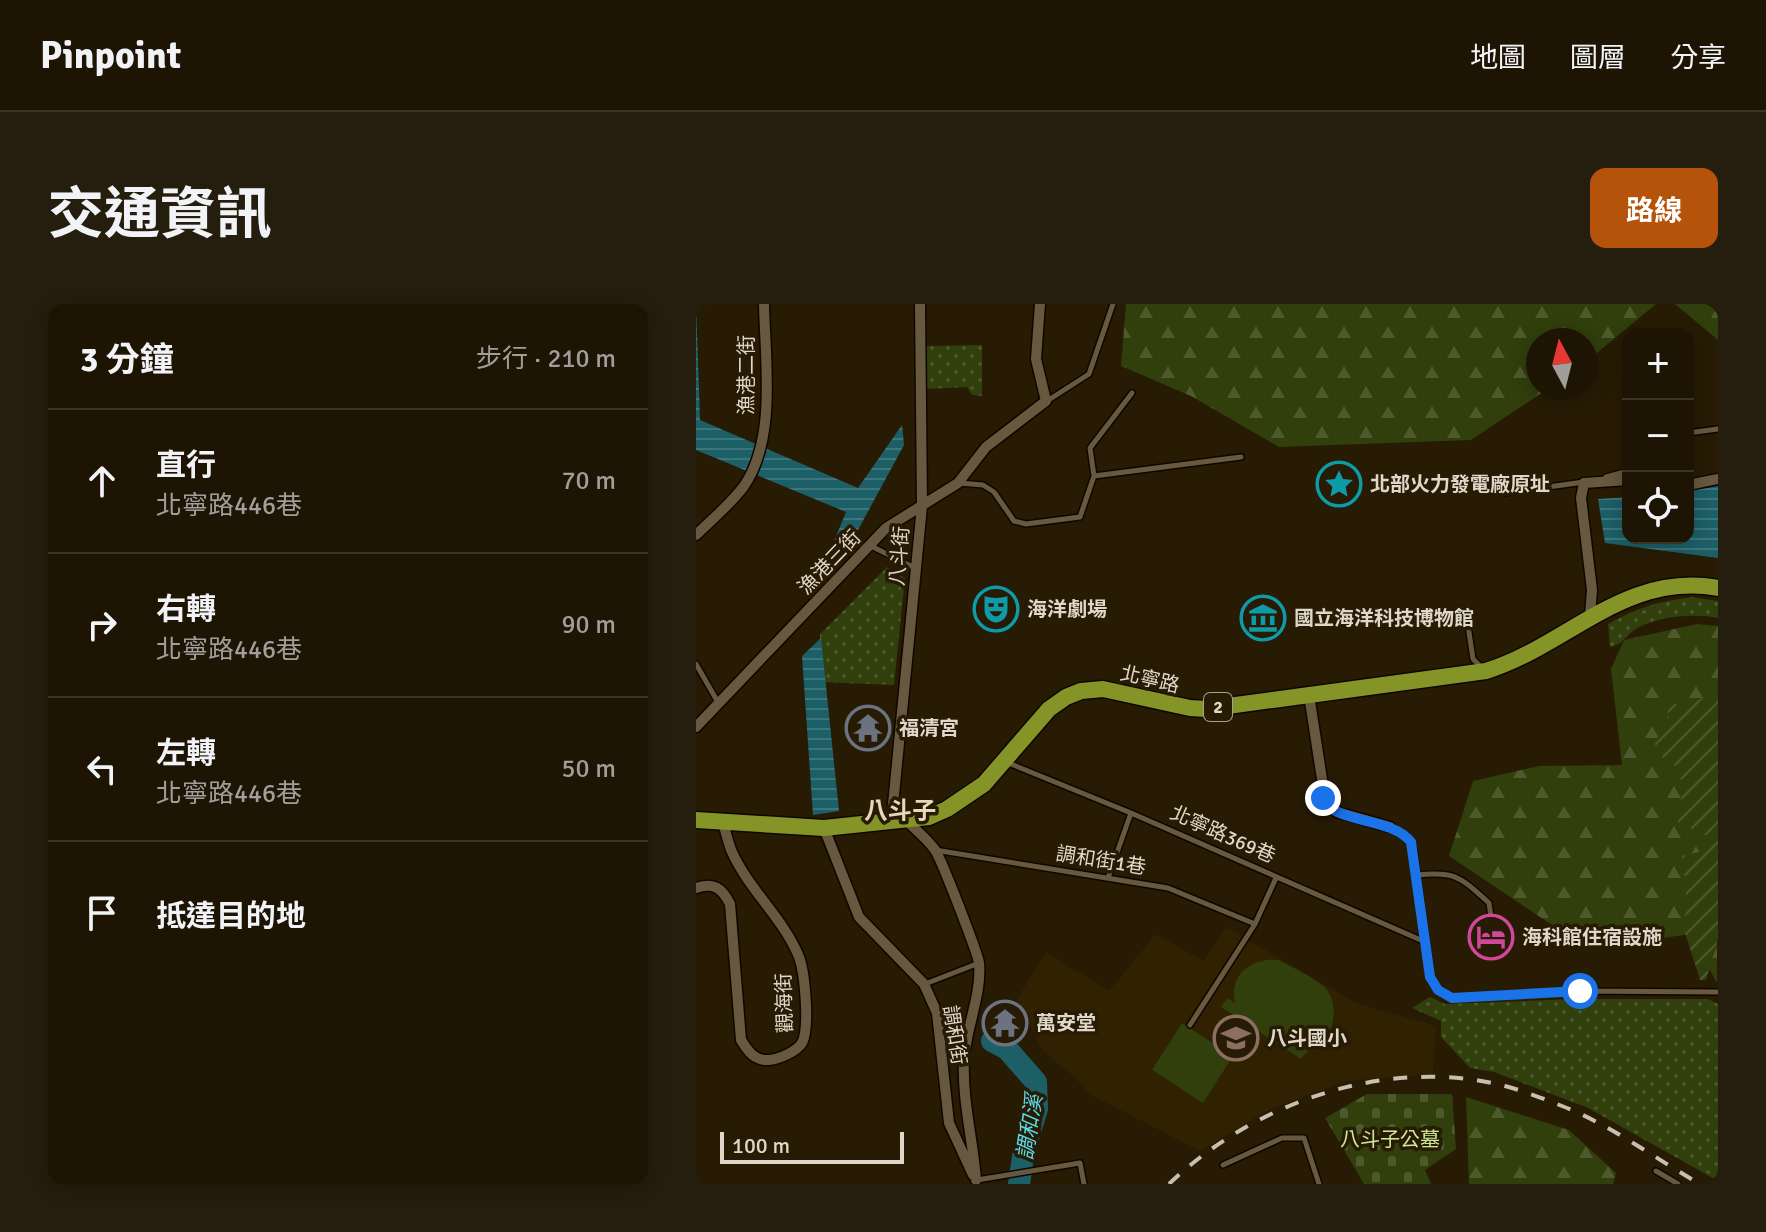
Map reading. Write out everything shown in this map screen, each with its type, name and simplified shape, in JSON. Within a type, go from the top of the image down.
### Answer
[{"type":"main road","name":"北寧路","points":[[696,820],[824,828],[929,817],[947,809],[984,784],[1049,709],[1081,691],[1117,690],[1206,709],[1486,671],[1509,664],[1590,615],[1628,598],[1659,588],[1689,585],[1718,588]]},
{"type":"street","name":"漁港二街","points":[[696,535],[744,486],[762,446],[765,414],[764,304]]},
{"type":"street","points":[[920,304],[922,506]]},
{"type":"street","points":[[1040,304],[1036,359],[1046,401]]},
{"type":"street","name":"八斗街","points":[[903,820],[893,805],[922,506],[958,483],[986,447],[1046,401]]},
{"type":"street","points":[[1694,484],[1718,479]]},
{"type":"street","points":[[1590,615],[1592,590],[1581,498],[1584,483],[1622,480]]},
{"type":"street","name":"漁港三街","points":[[696,727],[886,528],[922,506]]},
{"type":"street","points":[[1309,695],[1326,805],[1337,812],[1390,827]]},
{"type":"street","name":"調和街","points":[[903,820],[935,850],[979,963],[964,1060],[965,1098],[973,1140],[976,1182]]},
{"type":"street","name":"觀海街","points":[[696,888],[718,887],[730,904],[741,1040],[748,1052],[756,1058],[767,1060],[797,1048],[803,1042],[804,1033],[805,984],[800,959],[733,853],[723,823]]},
{"type":"street","name":"調和街","points":[[824,828],[859,917],[924,984],[937,1013],[949,1123],[976,1182]]},
{"type":"lane","points":[[1046,401],[1089,374],[1113,304]]},
{"type":"lane","points":[[958,483],[983,485],[994,492],[1014,521],[1026,524],[1080,517],[1094,476],[1090,448],[1132,393]]},
{"type":"lane","points":[[1694,432],[1718,429]]},
{"type":"lane","points":[[1094,476],[1241,457]]},
{"type":"lane","points":[[1467,487],[1492,483],[1505,493],[1584,483],[1624,472]]},
{"type":"lane","points":[[870,545],[916,568]]},
{"type":"lane","points":[[1466,612],[1473,659],[1486,671]]},
{"type":"lane","points":[[696,664],[719,704]]},
{"type":"lane","name":"北寧路369巷","points":[[1006,761],[1424,941]]},
{"type":"lane","points":[[1108,878],[1131,813]]},
{"type":"lane","points":[[1390,827],[1406,835],[1411,842],[1424,941],[1433,983],[1444,995],[1452,998],[1580,991],[1718,992]]},
{"type":"lane","name":"調和街1巷","points":[[935,850],[1168,888],[1255,924]]},
{"type":"lane","points":[[1417,875],[1445,872],[1456,877],[1489,903],[1492,924]]},
{"type":"lane","points":[[1190,1025],[1255,924],[1276,877]]},
{"type":"lane","points":[[924,984],[979,963]]},
{"type":"lane","points":[[1223,1165],[1282,1138],[1304,1138],[1319,1184]]},
{"type":"lane","points":[[976,1182],[1080,1163],[1084,1184]]},
{"type":"lane","points":[[1656,1171],[1678,1184]]},
{"type":"shaded area","name":"八斗國小","points":[[1226,927],[1356,1003],[1436,1026],[1433,1074],[1346,1081],[1269,1110],[1200,1151],[1091,1095],[1043,1051],[1017,999],[1046,952],[1109,991],[1156,934],[1204,961]]},
{"type":"green space","points":[[1126,304],[1656,304],[1627,328],[1622,328],[1622,332],[1598,352],[1598,328],[1526,328],[1526,400],[1531,400],[1471,440],[1279,447],[1191,396],[1121,366]]},
{"type":"green space","points":[[1675,304],[1718,304],[1718,340]]},
{"type":"green space","points":[[982,345],[982,396],[972,395],[967,387],[927,389],[925,346]]},
{"type":"green space","points":[[887,567],[905,578],[894,685],[820,682],[820,634]]},
{"type":"green space","points":[[1692,597],[1718,601],[1718,618],[1665,618],[1636,629],[1610,647],[1608,624],[1648,606]]},
{"type":"green space","points":[[1697,624],[1718,626],[1717,983],[1690,934],[1588,949],[1449,856],[1473,781],[1539,766],[1622,765],[1611,669],[1624,640]]},
{"type":"green space","points":[[1718,690],[1718,939],[1706,980],[1700,980],[1685,933],[1686,886],[1682,856],[1707,850],[1713,838],[1678,823],[1683,786],[1676,766],[1659,755],[1654,741],[1669,725],[1668,705],[1699,700]]},
{"type":"green space","points":[[1278,960],[1323,986],[1333,1004],[1329,1033],[1301,1059],[1221,1007],[1228,998],[1235,1003],[1235,984],[1244,970],[1259,962]]},
{"type":"green space","points":[[1430,997],[1445,1004],[1577,999],[1708,999],[1718,1004],[1718,1181],[1588,1108],[1494,1072],[1470,1068],[1441,1037],[1441,1021],[1412,1008]]},
{"type":"green space","points":[[1182,1023],[1233,1056],[1203,1103],[1152,1070]]},
{"type":"green space","name":"八斗子公墓","points":[[1367,1094],[1452,1094],[1456,1149],[1425,1170],[1431,1184],[1364,1184],[1325,1118]]},
{"type":"green space","points":[[1466,1097],[1569,1130],[1616,1173],[1613,1184],[1469,1184]]},
{"type":"water","points":[[696,304],[700,420],[858,488],[902,425],[904,445],[839,565],[814,590],[846,512],[696,450]]},
{"type":"water","points":[[1718,486],[1718,558],[1605,543],[1598,499],[1622,497],[1622,544],[1694,544],[1694,490]]},
{"type":"water","points":[[821,638],[839,811],[813,815],[802,656]]},
{"type":"waterway","name":"調和溪","points":[[992,1041],[1007,1049],[1036,1082],[1037,1109],[1024,1150],[1019,1184]]},
{"type":"railway","points":[[1169,1184],[1203,1155],[1241,1130],[1282,1109],[1325,1093],[1370,1082],[1415,1077],[1460,1078],[1505,1086],[1541,1098],[1597,1122],[1700,1184]]},
{"type":"place","name":"北部火力發電廠原址","points":[[1339,484]]},
{"type":"place","name":"海洋劇場","points":[[996,609]]},
{"type":"place","name":"國立海洋科技博物館","points":[[1263,618]]},
{"type":"place","name":"福清宮","points":[[868,728]]},
{"type":"place","name":"海科館住宿設施","points":[[1491,937]]},
{"type":"place","name":"萬安堂","points":[[1005,1023]]},
{"type":"place","name":"八斗國小","points":[[1236,1038]]},
{"type":"district","name":"八斗子","points":[[900,811]]},
{"type":"route","points":[[1323,798],[1326,805],[1337,812],[1390,827],[1406,835],[1411,842],[1430,977],[1444,995],[1452,998],[1580,991]]}]
